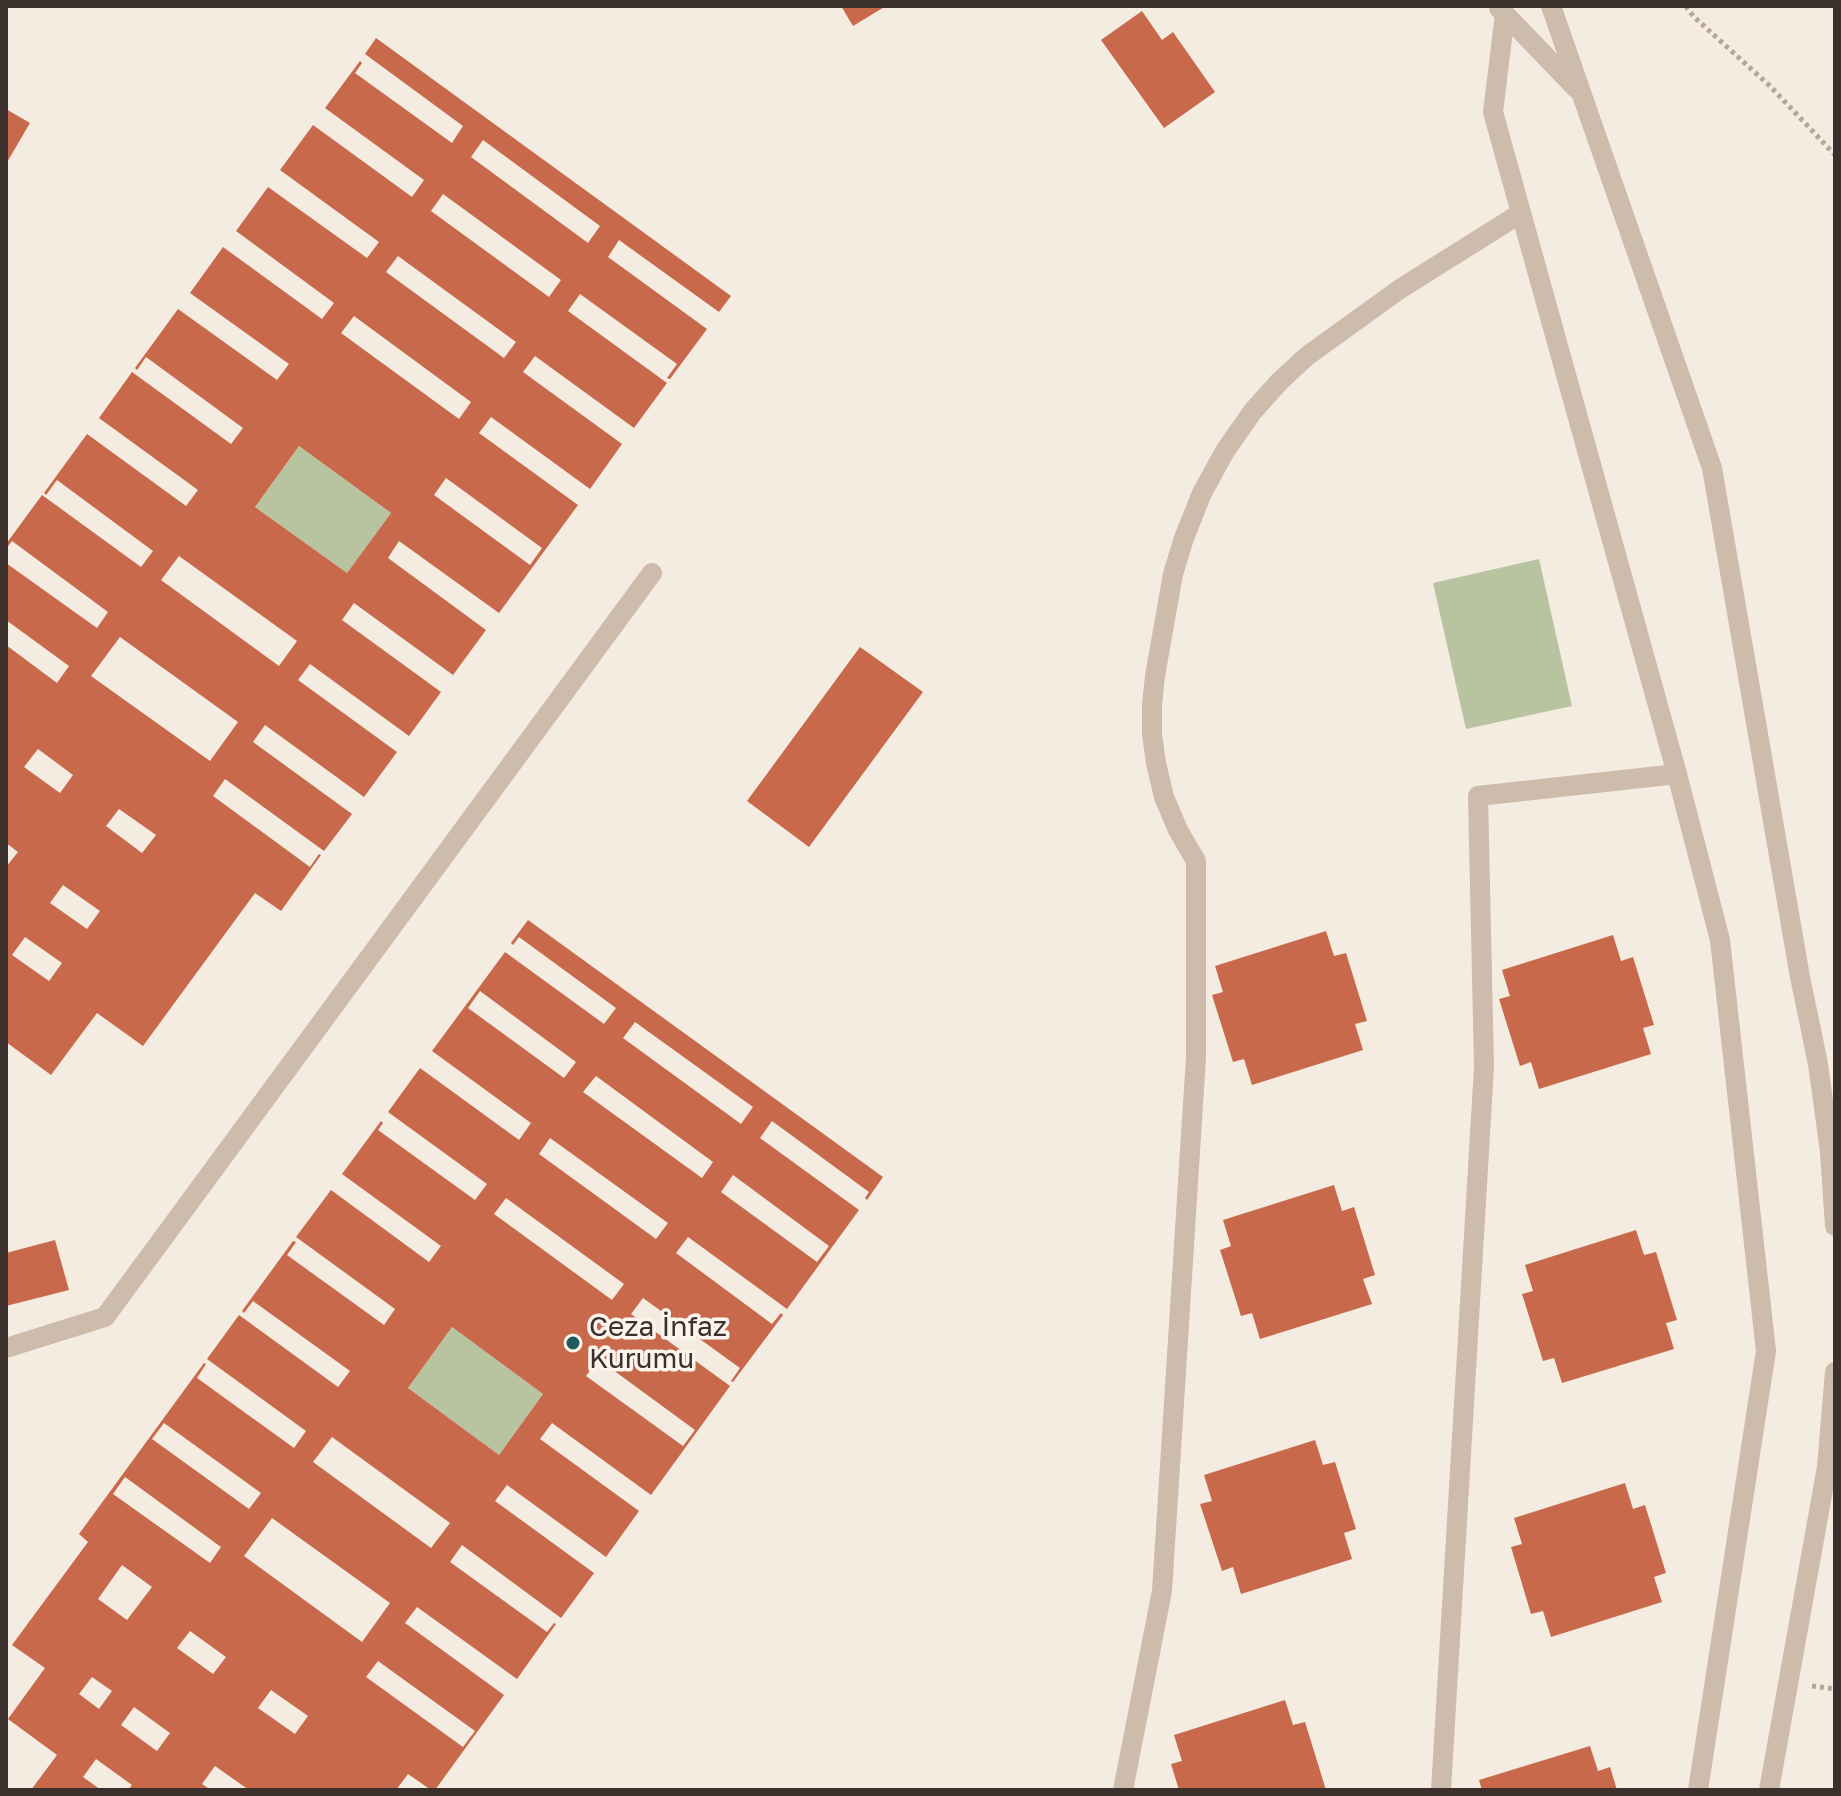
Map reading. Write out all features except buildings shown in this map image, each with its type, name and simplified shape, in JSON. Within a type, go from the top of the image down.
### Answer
[{"type":"street","points":[[1551,6],[1712,468],[1800,977],[1818,1064],[1830,1152],[1835,1226]]},
{"type":"street","points":[[1501,10],[1582,95]]},
{"type":"street","points":[[1501,10],[1493,112],[1677,774],[1720,940],[1766,1351],[1698,1790]]},
{"type":"street","points":[[1123,1790],[1162,1591],[1196,1057],[1196,861],[1164,797],[1152,734],[1155,676],[1173,574],[1202,493],[1225,451],[1253,411],[1279,382],[1307,356],[1400,289],[1521,213]]},
{"type":"street","points":[[6,1348],[105,1317],[652,573]]},
{"type":"street","points":[[1441,1790],[1484,1067],[1478,796],[1677,774]]},
{"type":"street","points":[[1769,1790],[1827,1467],[1835,1372]]},
{"type":"path","points":[[1686,6],[1693,16],[1771,87],[1835,155]]},
{"type":"green space","points":[[299,446],[391,513],[347,573],[255,507]]},
{"type":"green space","points":[[1539,559],[1572,706],[1466,729],[1433,583]]},
{"type":"green space","points":[[452,1327],[543,1394],[499,1455],[408,1388]]},
{"type":"place","name":"Ceza İnfaz Kurumu","points":[[573,1343]]}]
